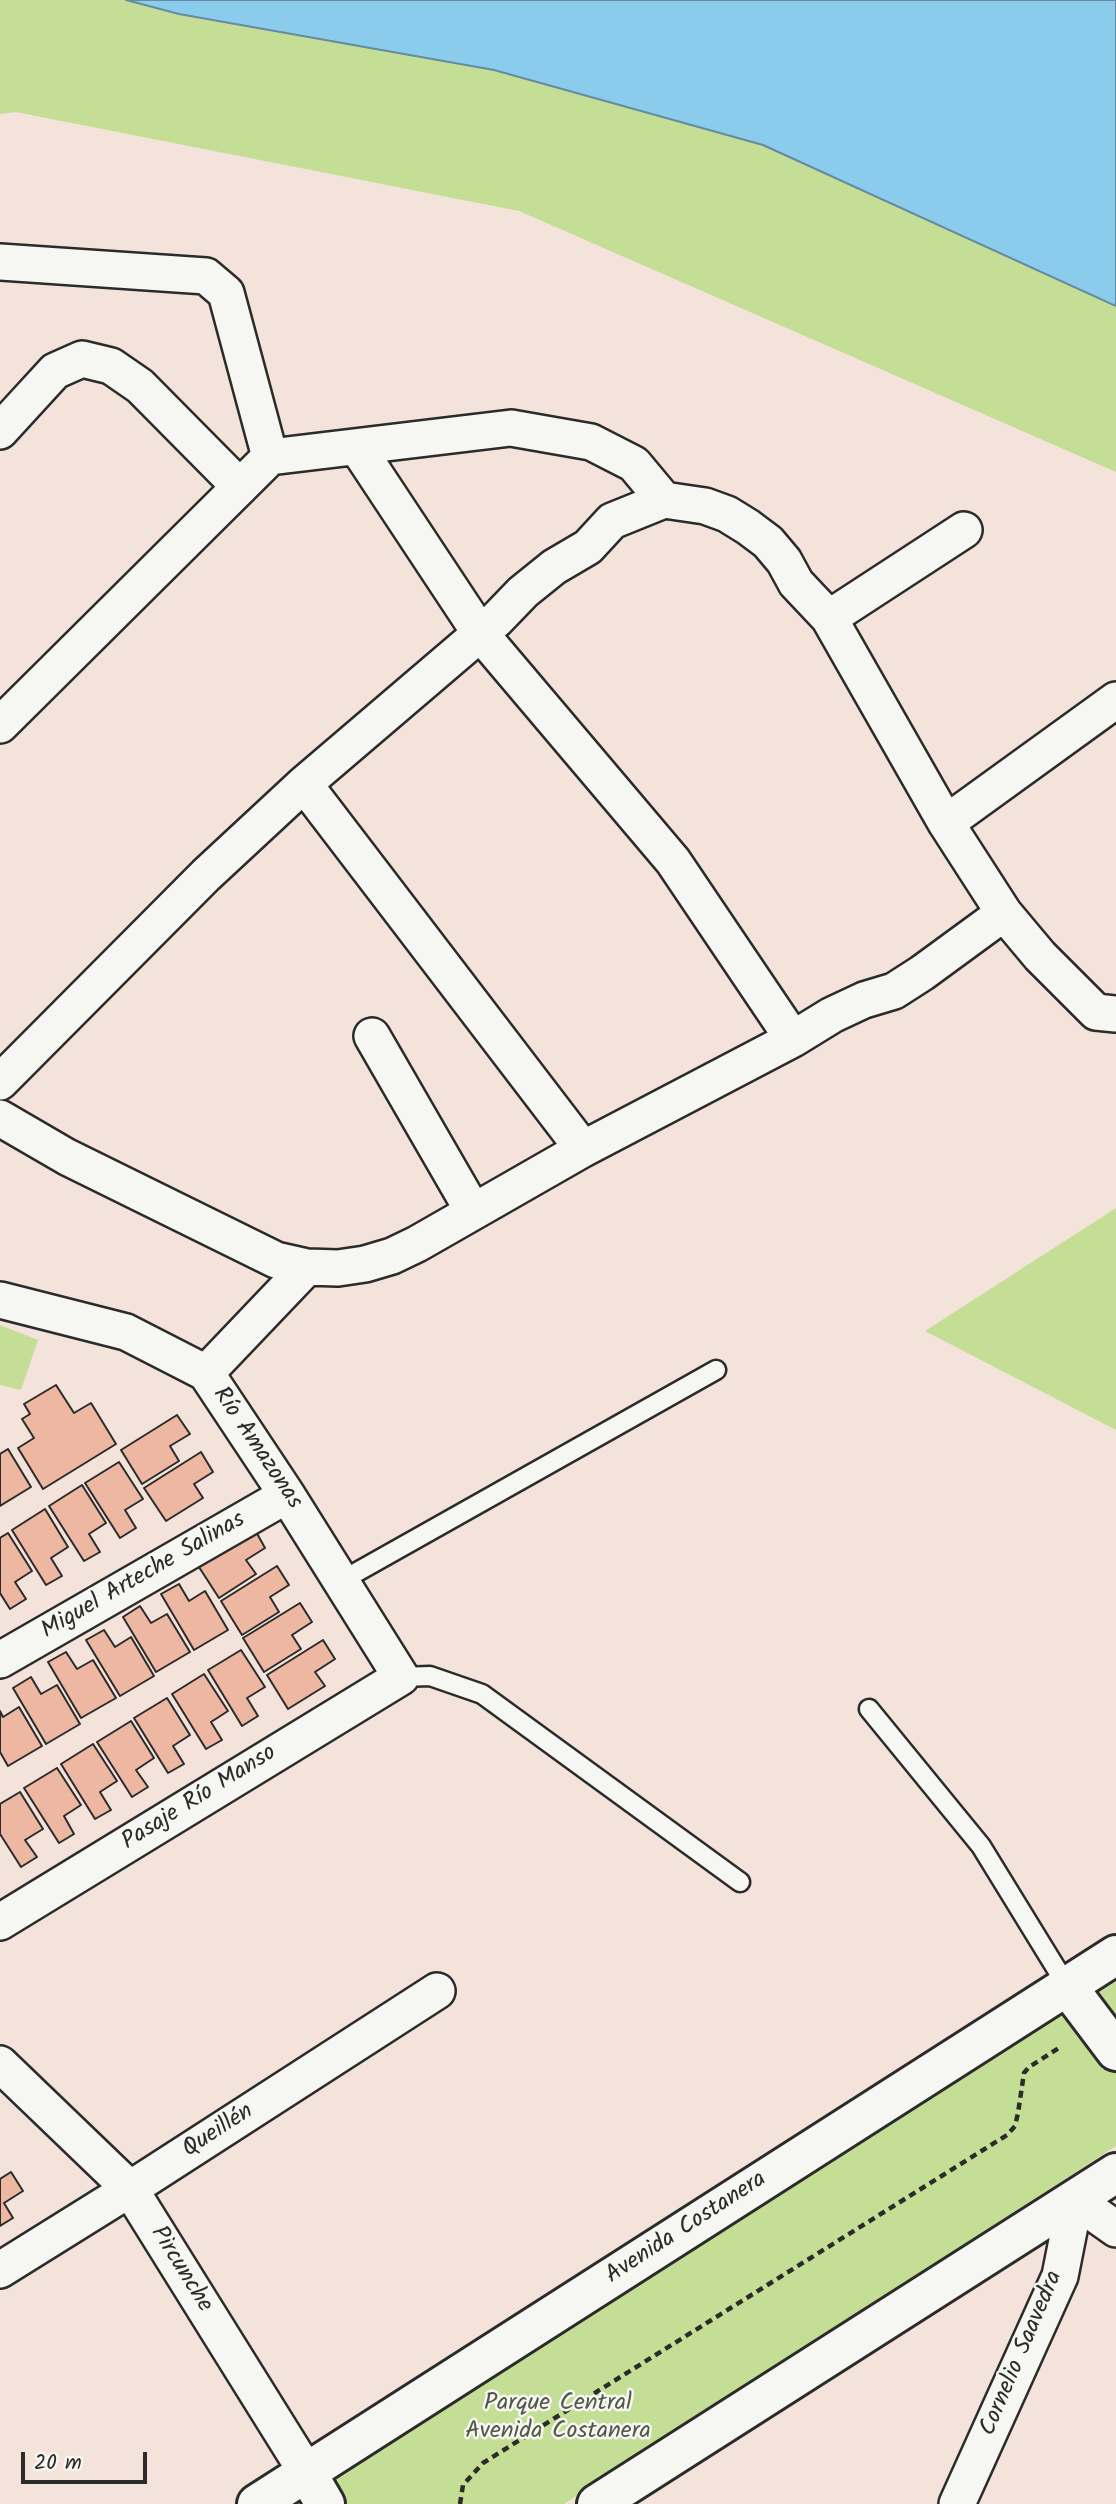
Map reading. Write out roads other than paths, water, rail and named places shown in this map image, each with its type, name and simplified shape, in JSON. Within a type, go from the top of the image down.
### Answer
[{"type":"main road","name":"Avenida Costanera","points":[[257,2504],[316,2488],[1116,1955]]},
{"type":"main road","points":[[1067,1986],[1106,2038]]},
{"type":"main road","points":[[597,2504],[1116,2173]]},
{"type":"street","points":[[0,262],[206,276],[226,293],[270,457]]},
{"type":"street","points":[[0,431],[55,371],[82,359],[111,366],[140,386],[240,487]]},
{"type":"street","points":[[0,725],[270,457],[511,428],[591,442],[634,464],[664,500]]},
{"type":"street","points":[[357,447],[480,634],[673,860],[793,1039]]},
{"type":"street","points":[[0,1082],[206,875],[304,784],[480,634],[523,592],[554,567],[588,547],[612,522],[664,500],[705,506],[727,514],[748,527],[776,552],[796,583],[829,618],[946,823],[1004,913],[1040,956],[1109,1008]]},
{"type":"street","points":[[829,618],[964,530]]},
{"type":"street","points":[[946,823],[1116,701]]},
{"type":"street","points":[[304,784],[583,1149]]},
{"type":"street","points":[[0,1118],[67,1157],[276,1260],[307,1267],[352,1266],[392,1256],[583,1149],[843,1010],[894,990],[922,973],[1004,913]]},
{"type":"street","points":[[372,1036],[473,1211]]},
{"type":"street","points":[[206,1373],[307,1267]]},
{"type":"street","name":"Río Amazonas","points":[[0,1300],[126,1332],[206,1373],[401,1676]]},
{"type":"street","name":"Miguel Arteche Salinas","points":[[0,1660],[287,1495]]},
{"type":"street","name":"Pasaje Río Manso","points":[[0,1922],[401,1676]]},
{"type":"street","name":"Queillén","points":[[0,2270],[437,1991]]},
{"type":"street","name":"Pircunche","points":[[0,2064],[130,2189],[316,2488]]},
{"type":"street","points":[[1075,2200],[1116,2229]]},
{"type":"street","name":"Cornelio Saavedra","points":[[957,2504],[1060,2276],[1075,2200]]},
{"type":"lane","points":[[341,1581],[716,1370]]},
{"type":"lane","points":[[401,1676],[430,1676],[482,1694],[740,1882]]},
{"type":"lane","points":[[869,1709],[981,1846],[1067,1986]]},
{"type":"water","points":[[126,0],[1116,0],[1116,306],[763,145],[494,70],[179,14]]},
{"type":"park label","name":"Parque Central Avenida Costanera","points":[[558,2419]]}]
